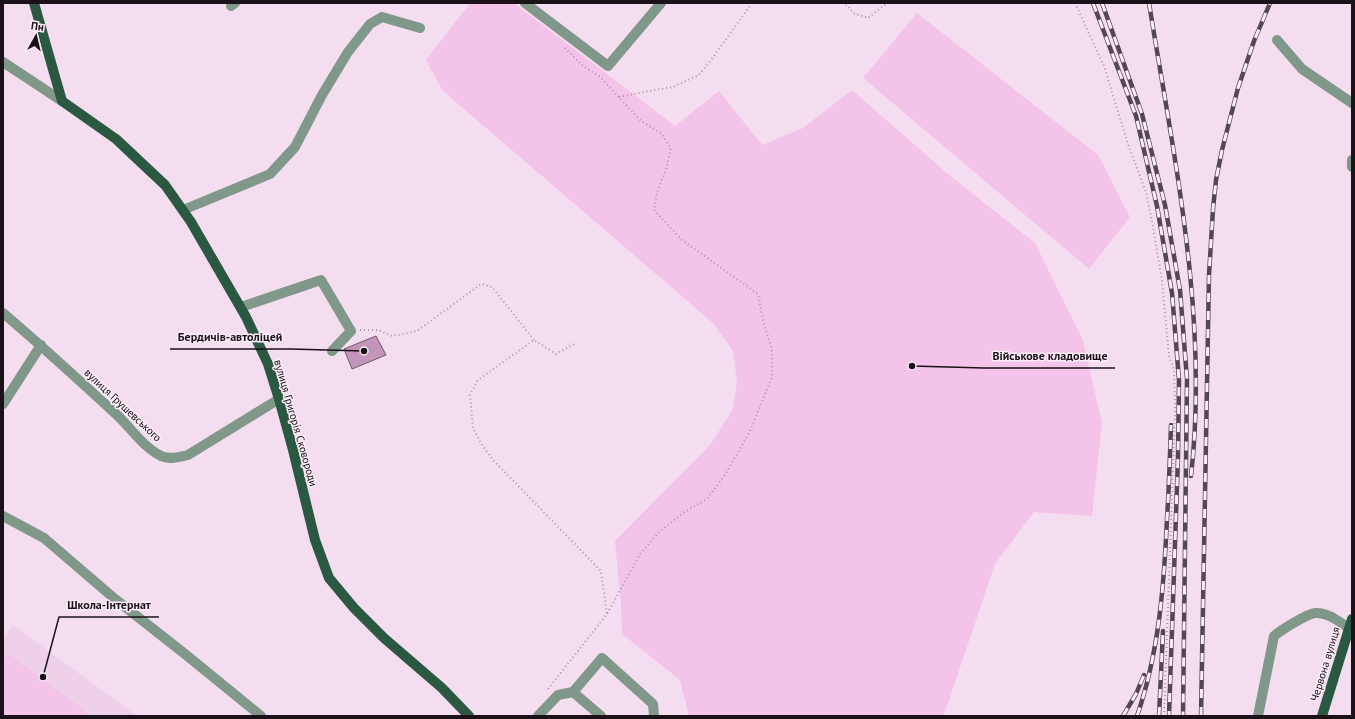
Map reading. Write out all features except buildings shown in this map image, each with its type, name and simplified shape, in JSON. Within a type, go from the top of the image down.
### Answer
[{"type":"main road","points":[[34,3],[62,101]]},
{"type":"main road","name":"вулиця Григорія Сковороди","points":[[62,101],[116,138],[165,185],[183,210],[241,307],[268,364],[293,450],[315,540],[330,578],[354,608],[384,638],[442,688],[469,716]]},
{"type":"main road","name":"Червона вулиця","points":[[1322,716],[1351,624]]},
{"type":"street","points":[[526,3],[608,66],[660,3]]},
{"type":"street","points":[[183,210],[270,174],[295,147],[322,95],[348,52],[370,24],[382,17],[420,28]]},
{"type":"street","points":[[1277,40],[1302,69],[1352,103]]},
{"type":"street","name":"вулиця Григорія Сковороди","points":[[3,62],[62,101]]},
{"type":"street","points":[[1352,160],[1352,167]]},
{"type":"street","points":[[241,307],[321,280],[351,331],[332,351]]},
{"type":"street","name":"вулиця Грушевського","points":[[3,313],[41,345],[119,417],[147,446],[163,457],[177,458],[188,455],[279,399]]},
{"type":"street","points":[[3,404],[41,345]]},
{"type":"street","points":[[3,516],[44,538],[115,599],[261,716]]},
{"type":"street","points":[[1258,716],[1274,636],[1284,628],[1315,613],[1351,624]]},
{"type":"street","points":[[538,716],[558,695],[573,692],[602,658],[653,704],[654,716]]},
{"type":"street","points":[[573,692],[601,716]]},
{"type":"path","points":[[619,97],[673,87],[698,75],[711,60],[752,3]]},
{"type":"path","points":[[842,3],[846,5],[853,13],[868,18],[887,3]]},
{"type":"path","points":[[1075,3],[1104,66],[1129,148],[1146,192],[1154,227],[1162,281],[1169,356],[1174,370],[1175,436],[1164,716]]},
{"type":"path","points":[[546,692],[607,614],[640,554],[659,532],[706,499],[724,475],[750,431],[772,377],[772,350],[764,324],[758,294],[682,240],[654,210],[658,189],[666,170],[671,148],[661,132],[641,121],[600,77],[583,66],[565,48]]},
{"type":"path","points":[[351,331],[378,330],[392,336],[417,331],[481,284],[492,287],[534,340],[556,354],[576,343]]},
{"type":"path","points":[[534,340],[478,380],[470,395],[473,428],[482,445],[494,461],[601,571],[607,614]]},
{"type":"shaded area","points":[[470,3],[514,3],[675,126],[719,91],[762,145],[803,128],[852,90],[948,174],[1035,243],[1083,340],[1102,424],[1092,516],[1034,512],[995,564],[947,706],[942,716],[689,716],[680,680],[622,634],[615,541],[710,445],[733,409],[737,382],[733,351],[714,324],[442,90],[426,60]]},
{"type":"shaded area","points":[[917,13],[1098,155],[1130,217],[1089,269],[863,78]]},
{"type":"shaded area","points":[[13,625],[137,716],[3,716],[3,638]]},
{"type":"shaded area","points":[[9,654],[92,716],[3,716],[3,662]]},
{"type":"railway","points":[[1093,3],[1136,116],[1157,206],[1172,293],[1179,380],[1178,457],[1169,716]]},
{"type":"railway","points":[[1102,3],[1142,114],[1165,205],[1180,290],[1187,379],[1183,716]]},
{"type":"railway","points":[[1149,3],[1178,179],[1192,298],[1196,357],[1195,417],[1191,476]]},
{"type":"railway","points":[[1201,716],[1209,275],[1213,209],[1216,180],[1222,150],[1238,88],[1254,41],[1270,3]]},
{"type":"railway","points":[[1137,716],[1151,668],[1162,594],[1166,544],[1171,425]]},
{"type":"railway","points":[[1159,716],[1163,631]]},
{"type":"railway","points":[[1123,716],[1136,694],[1144,675]]},
{"type":"place","name":"Бердичів-автоліцей","points":[[364,351]]},
{"type":"place","name":"Військове кладовище","points":[[912,366]]},
{"type":"place","name":"Школа-Інтернат","points":[[43,677]]}]
